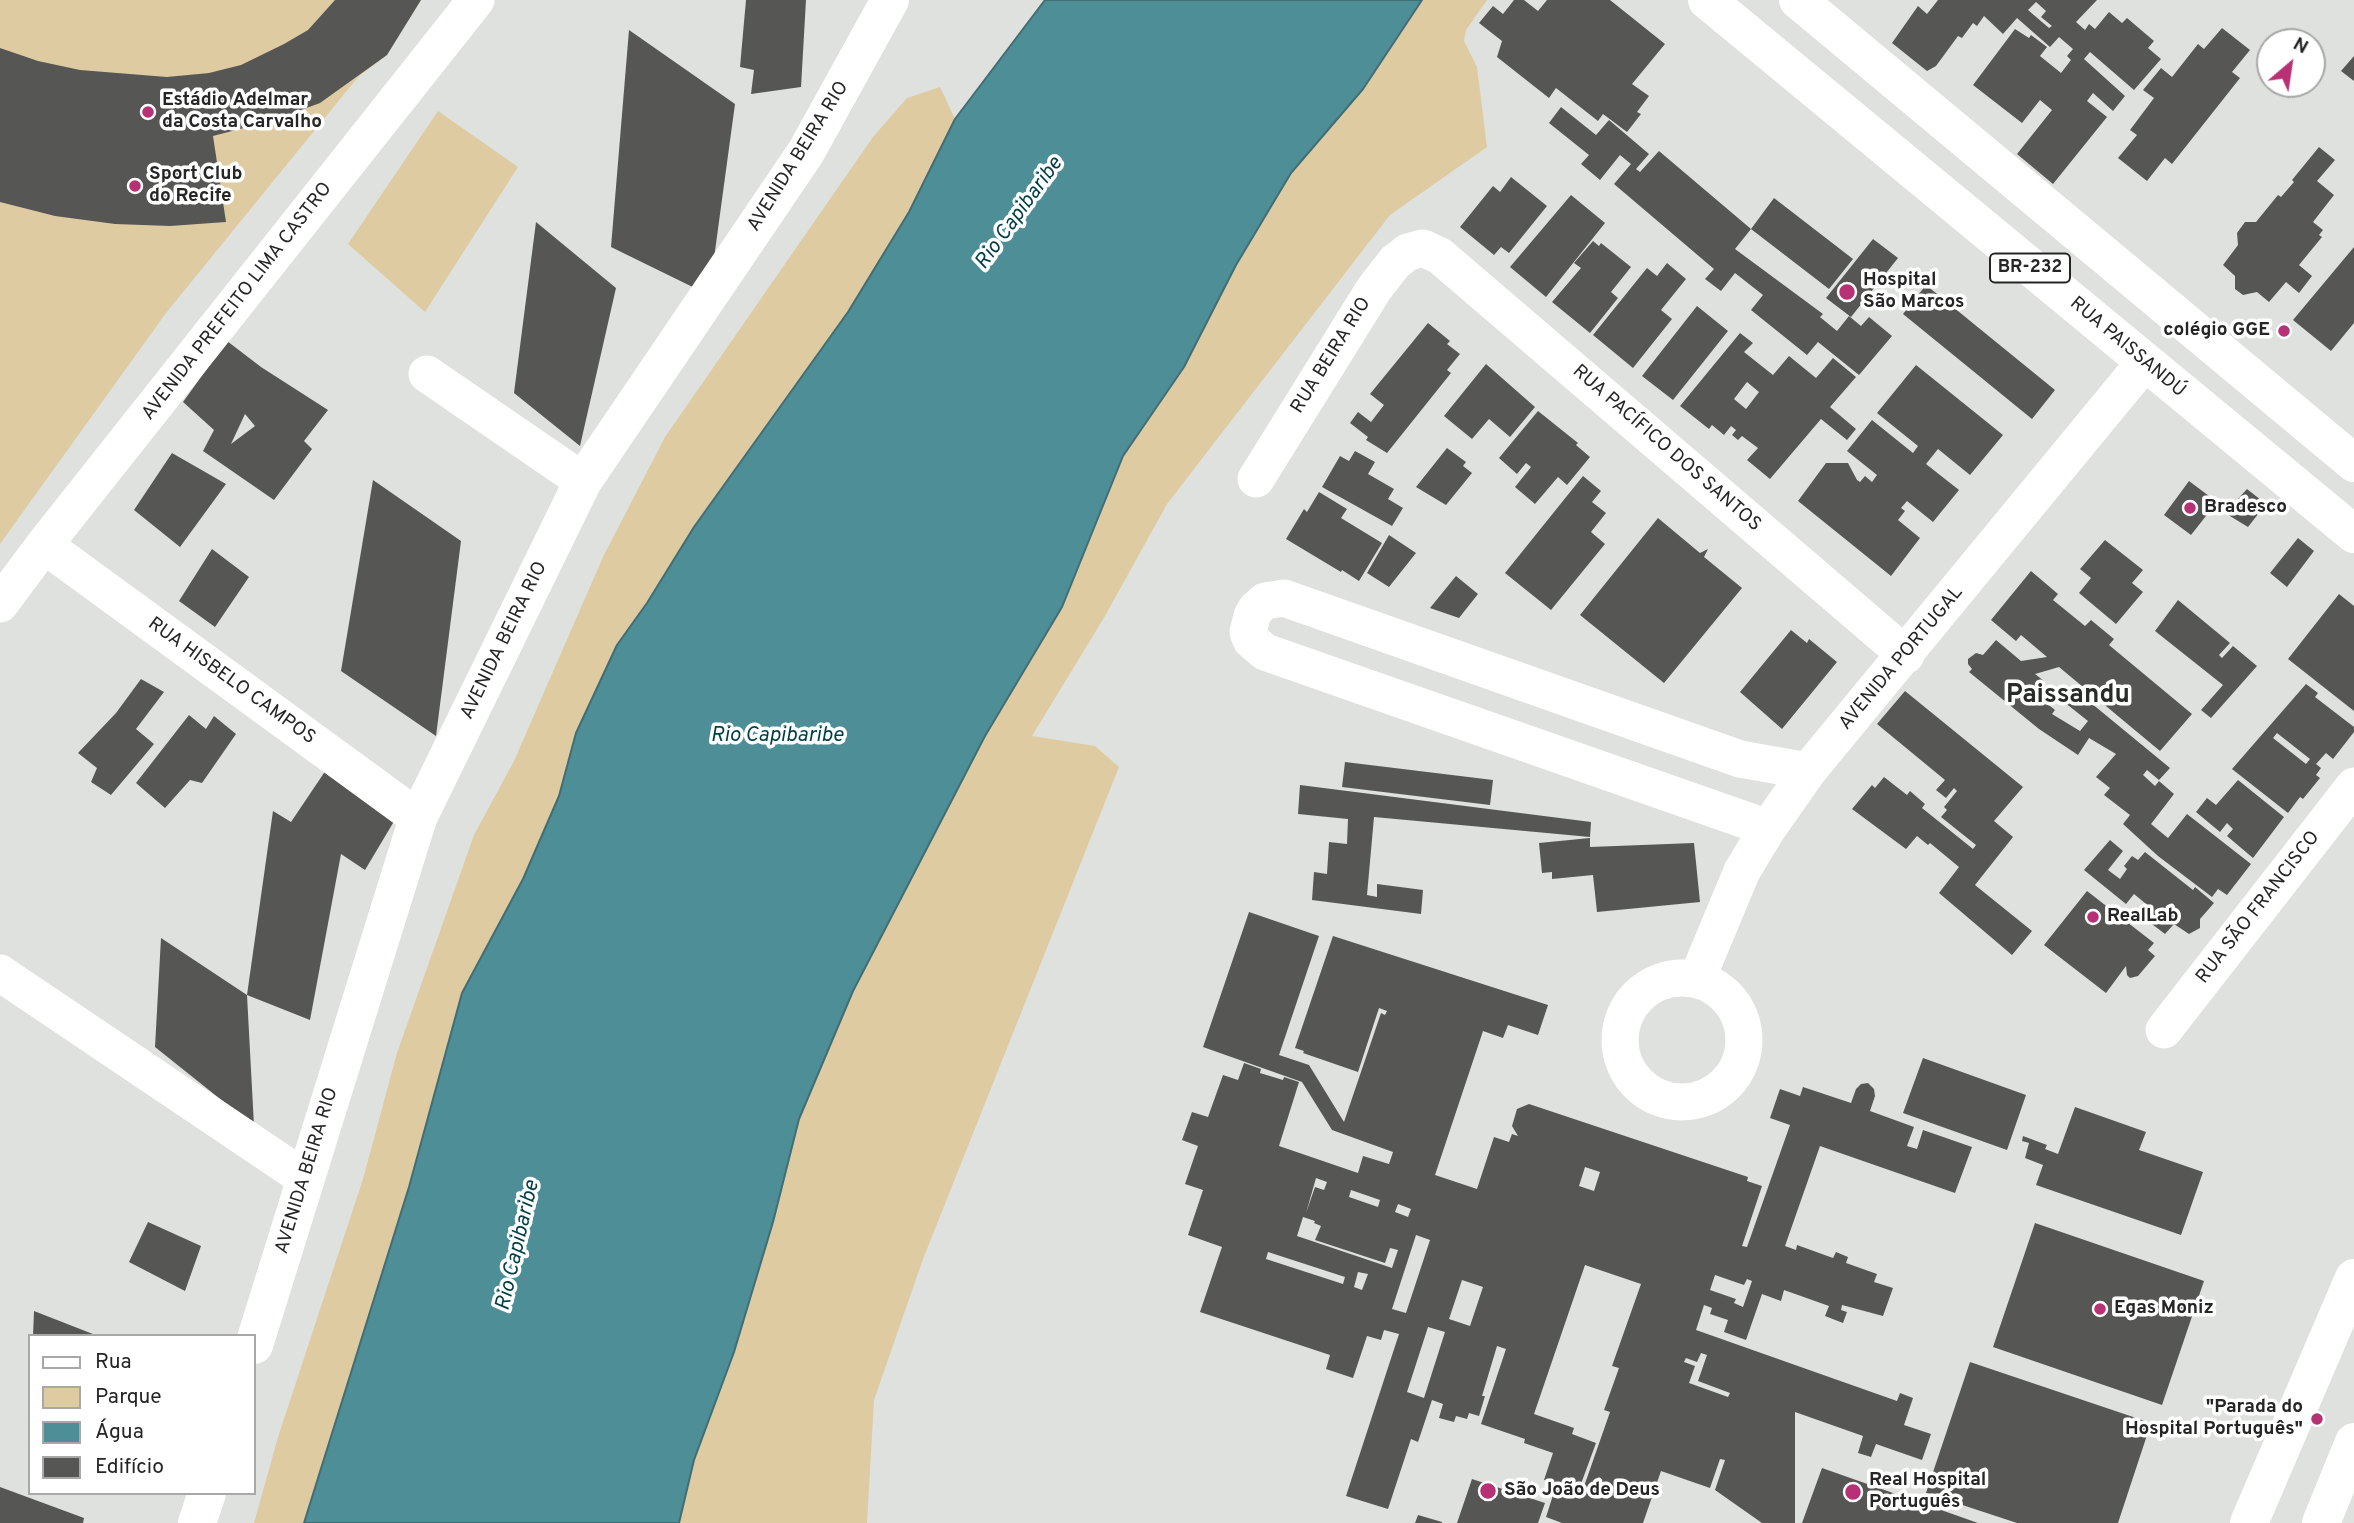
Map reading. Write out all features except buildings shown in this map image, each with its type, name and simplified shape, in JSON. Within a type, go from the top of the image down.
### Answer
[{"type":"main road","name":"AVENIDA BEIRA RIO","points":[[256,1339],[418,818],[583,481],[806,152],[890,0]]},
{"type":"main road","name":"RUA PAISSANDÚ","points":[[1707,0],[2354,534]]},
{"type":"main road","name":"BR-232","points":[[1798,0],[2350,451]]},
{"type":"main road","points":[[2249,1523],[2354,1278]]},
{"type":"main road","points":[[2321,1523],[2354,1442]]},
{"type":"main road","points":[[197,1523],[206,1495]]},
{"type":"street","name":"AVENIDA PREFEITO LIMA CASTRO","points":[[0,604],[477,0]]},
{"type":"street","name":"RUA BEIRA RIO","points":[[1256,479],[1374,289],[1395,262],[1408,252],[1423,248]]},
{"type":"street","name":"RUA PACÍFICO DOS SANTOS","points":[[1423,248],[1440,256],[1906,655]]},
{"type":"street","name":"AVENIDA PORTUGAL","points":[[1697,979],[1734,887],[1768,828],[1808,771],[2144,363]]},
{"type":"street","points":[[426,374],[583,481]]},
{"type":"street","name":"RUA HISBELO CAMPOS","points":[[44,545],[418,818]]},
{"type":"street","points":[[1768,828],[1265,652],[1251,640],[1248,632],[1255,608],[1265,601],[1284,598],[1740,759],[1808,771]]},
{"type":"street","name":"RUA SÃO FRANCISCO","points":[[2164,1030],[2354,786]]},
{"type":"street","points":[[0,973],[306,1179]]},
{"type":"green space","name":"Sport Club do Recife","points":[[0,0],[421,0],[387,55],[358,77],[166,313],[0,544]]},
{"type":"green space","points":[[1422,0],[1487,0],[1466,30],[1464,41],[1477,67],[1487,147],[1390,215],[1167,504],[1105,616],[1032,736],[1095,746],[1119,767],[923,1259],[874,1400],[867,1523],[679,1523],[694,1460],[734,1352],[773,1222],[799,1119],[853,991],[985,736],[1062,607],[1123,456],[1184,367],[1236,265],[1291,173],[1363,89]]},
{"type":"green space","points":[[940,87],[955,119],[909,212],[848,312],[694,527],[647,603],[617,645],[576,733],[559,796],[523,879],[462,993],[409,1187],[304,1523],[254,1523],[278,1437],[363,1179],[397,1053],[474,835],[514,761],[603,557],[665,437],[873,137],[907,98]]},
{"type":"green space","points":[[438,111],[518,167],[425,312],[348,244]]},
{"type":"water","name":"Rio Capibaribe","points":[[1045,0],[1422,0],[1363,89],[1291,173],[1236,265],[1184,367],[1123,456],[1062,607],[985,736],[853,991],[799,1119],[773,1222],[734,1352],[694,1460],[679,1523],[304,1523],[409,1187],[462,993],[523,879],[559,796],[576,733],[617,645],[647,603],[694,527],[848,312],[909,212],[955,119]]},
{"type":"place","name":"Estádio Adelmar da Costa Carvalho","points":[[148,112]]},
{"type":"place","name":"Sport Club do Recife","points":[[135,186]]},
{"type":"place","name":"Hospital São Marcos","points":[[1847,292]]},
{"type":"place","name":"colégio GGE","points":[[2284,331]]},
{"type":"place","name":"Bradesco","points":[[2190,508]]},
{"type":"place","name":"RealLab","points":[[2093,917]]},
{"type":"place","name":"Egas Moniz","points":[[2100,1309]]},
{"type":"place","name":"\"Parada do Hospital Português\"","points":[[2317,1419]]},
{"type":"place","name":"São João de Deus","points":[[1488,1491]]},
{"type":"place","name":"Real Hospital Português","points":[[1853,1492]]},
{"type":"district","name":"Paissandu","points":[[2068,697]]}]
